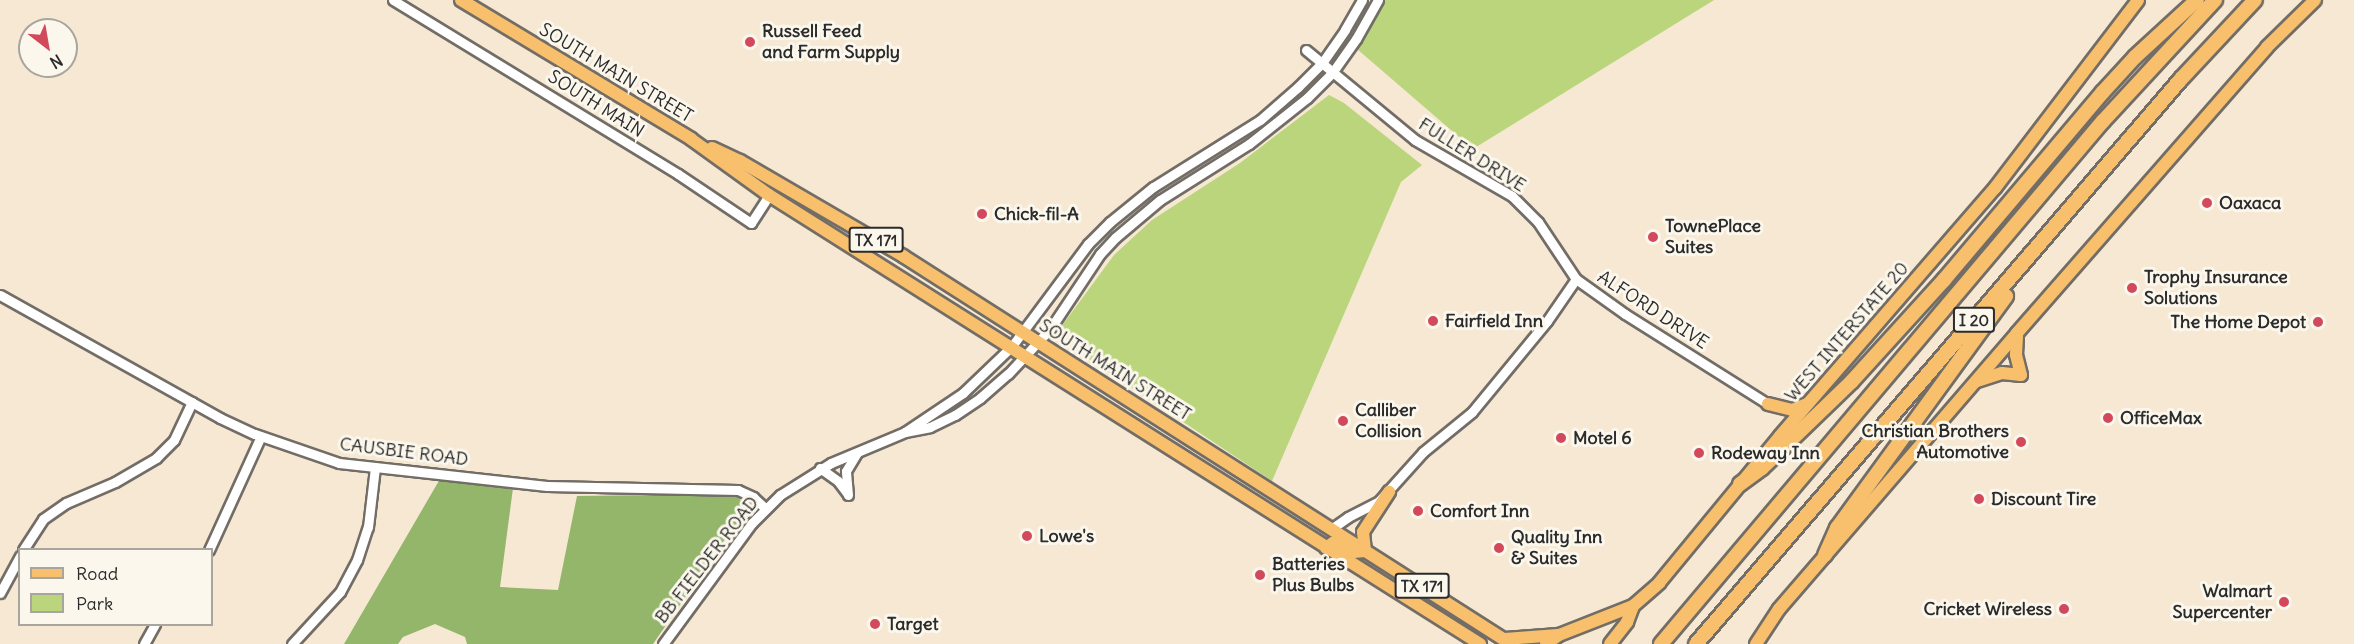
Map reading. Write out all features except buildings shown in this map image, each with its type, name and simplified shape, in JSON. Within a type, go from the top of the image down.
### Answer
[{"type":"highway","points":[[1740,484],[1762,468],[1852,381],[1944,280],[2102,93],[2135,57],[2197,0]]},
{"type":"highway","name":"I 20","points":[[1661,644],[2103,121],[2215,0]]},
{"type":"highway","name":"I 20","points":[[1696,644],[2039,244],[2217,39],[2255,0]]},
{"type":"highway","points":[[1825,555],[1837,528],[1908,428],[1985,322],[2032,265],[2039,244]]},
{"type":"main road","name":"SOUTH MAIN STREET","points":[[461,0],[691,139],[769,195],[1012,346],[1291,526],[1480,644]]},
{"type":"main road","name":"WEST INTERSTATE 20","points":[[1546,644],[1559,634],[1633,606],[1659,583],[1780,436],[1995,188],[2138,0]]},
{"type":"main road","points":[[1756,644],[1779,609],[2017,333],[2267,47],[2315,0]]},
{"type":"main road","name":"SOUTH MAIN STREET","points":[[691,139],[740,161],[903,255],[1508,642]]},
{"type":"main road","points":[[1976,381],[2002,373],[2021,375],[2016,355],[2017,333]]},
{"type":"main road","points":[[1768,404],[1792,410],[1808,404]]},
{"type":"main road","points":[[1768,404],[1781,421],[1780,436]]},
{"type":"main road","points":[[1326,548],[1333,543],[1353,552],[1365,551],[1363,532],[1389,492]]},
{"type":"main road","points":[[1291,526],[1324,531],[1331,529]]},
{"type":"main road","points":[[1613,639],[1627,622],[1633,606]]},
{"type":"main road","points":[[1508,642],[1559,634]]},
{"type":"street","name":"SOUTH MAIN","points":[[393,0],[678,174],[751,223],[769,195]]},
{"type":"street","points":[[905,432],[963,393],[1012,346],[1088,244],[1110,222],[1153,187],[1269,113],[1322,63],[1346,30],[1362,0]]},
{"type":"street","points":[[905,432],[930,427],[955,415],[980,398],[1026,356],[1100,254],[1132,221],[1160,200],[1267,131],[1332,73],[1356,39],[1377,0]]},
{"type":"street","name":"FULLER DRIVE","points":[[1306,50],[1414,140],[1512,196],[1538,222],[1576,279]]},
{"type":"street","name":"ALFORD DRIVE","points":[[1331,529],[1348,517],[1378,502],[1423,452],[1472,412],[1547,321],[1576,279],[1625,314],[1768,404]]},
{"type":"street","name":"CAUSBIE ROAD","points":[[0,295],[192,402],[261,436],[339,463],[547,486],[738,490],[749,494],[765,508]]},
{"type":"street","points":[[24,548],[43,519],[66,503],[115,482],[156,458],[174,440],[192,402]]},
{"type":"street","name":"BB FIELDER ROAD","points":[[663,644],[765,508],[820,468],[905,432]]},
{"type":"street","points":[[209,548],[261,436]]},
{"type":"street","points":[[820,468],[838,481],[848,495],[845,478],[849,462],[866,447]]},
{"type":"street","points":[[292,644],[340,592],[357,560],[368,527],[375,467]]},
{"type":"street","points":[[0,593],[18,560]]},
{"type":"street","points":[[144,644],[154,626]]},
{"type":"green space","points":[[1383,0],[1714,0],[1473,149],[1357,49]]},
{"type":"green space","points":[[1329,95],[1344,103],[1422,165],[1401,182],[1272,481],[1069,346],[1061,327],[1114,255],[1152,220],[1240,163]]},
{"type":"green space","points":[[440,479],[513,488],[500,587],[558,590],[577,496],[733,494],[751,508],[730,532],[653,644],[467,644],[465,637],[435,624],[403,637],[398,644],[344,644]]},
{"type":"place","name":"Russell Feed and Farm Supply","points":[[750,42]]},
{"type":"place","name":"Oaxaca","points":[[2207,203]]},
{"type":"place","name":"Chick-fil-A","points":[[982,214]]},
{"type":"place","name":"TownePlace Suites","points":[[1653,237]]},
{"type":"place","name":"Trophy Insurance Solutions","points":[[2132,288]]},
{"type":"place","name":"Fairfield Inn","points":[[1433,321]]},
{"type":"place","name":"The Home Depot","points":[[2318,322]]},
{"type":"place","name":"OfficeMax","points":[[2108,418]]},
{"type":"place","name":"Calliber Collision","points":[[1343,421]]},
{"type":"place","name":"Motel 6","points":[[1561,438]]},
{"type":"place","name":"Christian Brothers Automotive","points":[[2021,442]]},
{"type":"place","name":"Rodeway Inn","points":[[1699,453]]},
{"type":"place","name":"Discount Tire","points":[[1979,499]]},
{"type":"place","name":"Comfort Inn","points":[[1418,511]]},
{"type":"place","name":"Lowe's","points":[[1027,536]]},
{"type":"place","name":"Quality Inn & Suites","points":[[1499,548]]},
{"type":"place","name":"Batteries Plus Bulbs","points":[[1260,575]]},
{"type":"place","name":"Walmart Supercenter","points":[[2284,602]]},
{"type":"place","name":"Cricket Wireless","points":[[2064,609]]},
{"type":"place","name":"Target","points":[[875,624]]}]
